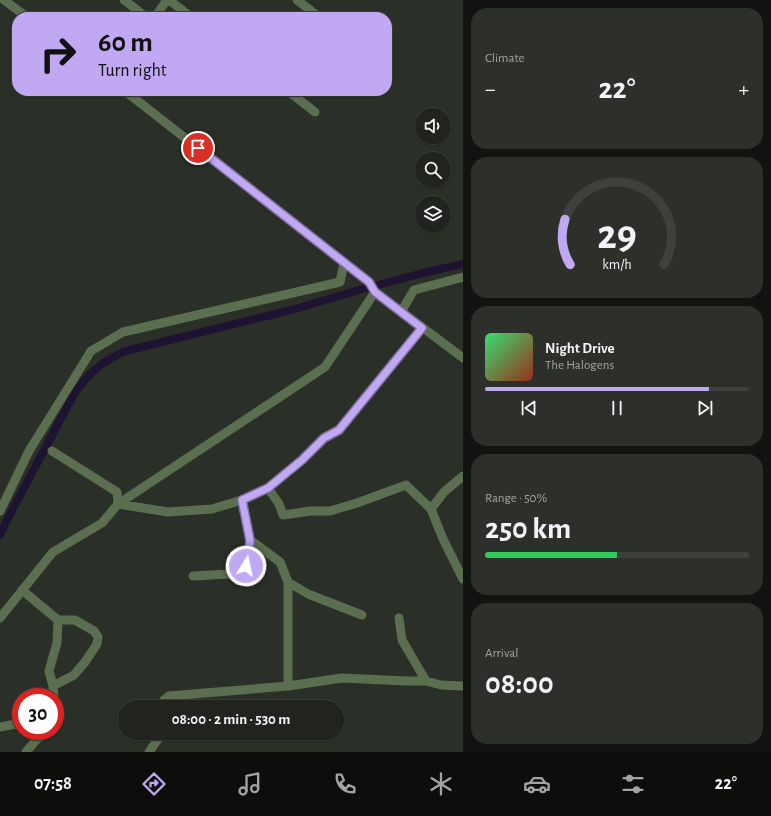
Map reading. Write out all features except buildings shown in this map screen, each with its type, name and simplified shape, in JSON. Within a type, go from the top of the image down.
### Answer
[{"type":"street","points":[[4,0],[20,12]]},
{"type":"street","points":[[124,0],[140,12]]},
{"type":"street","points":[[158,12],[168,0],[184,12]]},
{"type":"street","points":[[297,0],[313,12]]},
{"type":"street","points":[[131,96],[369,282],[375,292],[463,358]]},
{"type":"street","points":[[294,96],[315,112]]},
{"type":"street","points":[[0,510],[29,450],[91,352],[123,332],[340,282],[344,263]]},
{"type":"street","points":[[401,312],[414,290],[463,277]]},
{"type":"street","points":[[0,618],[53,552],[102,523],[118,504],[325,367],[375,292]]},
{"type":"street","points":[[118,504],[168,512],[212,509],[242,500],[268,488],[302,460],[324,438],[339,430],[422,328]]},
{"type":"street","points":[[52,451],[117,492],[118,504]]},
{"type":"street","points":[[431,509],[444,492],[463,476]]},
{"type":"street","points":[[268,488],[279,504],[283,515],[310,511],[330,511],[406,485],[431,509],[443,539],[463,579]]},
{"type":"street","points":[[193,576],[229,574],[243,576],[249,555],[250,540],[242,500]]},
{"type":"street","points":[[250,540],[280,562],[288,582],[288,686]]},
{"type":"street","points":[[288,582],[308,594],[362,615]]},
{"type":"street","points":[[22,590],[58,620],[75,620],[94,631],[98,637],[97,644],[86,662],[74,675],[53,686],[49,672],[56,643],[58,620]]},
{"type":"street","points":[[399,618],[402,640],[426,681]]},
{"type":"street","points":[[164,700],[169,696],[288,686],[342,678],[426,681],[441,685],[463,686]]},
{"type":"street","points":[[0,727],[12,725]]},
{"type":"street","points":[[27,752],[36,740]]},
{"type":"street","points":[[149,752],[157,740]]},
{"type":"waterway","points":[[0,535],[73,396],[89,375],[110,359],[126,351],[295,309],[352,292],[463,264]]},
{"type":"route","points":[[198,148],[369,282],[375,292],[422,328],[339,430],[324,438],[302,460],[268,488],[242,500],[250,540],[249,555],[246,566]]}]
